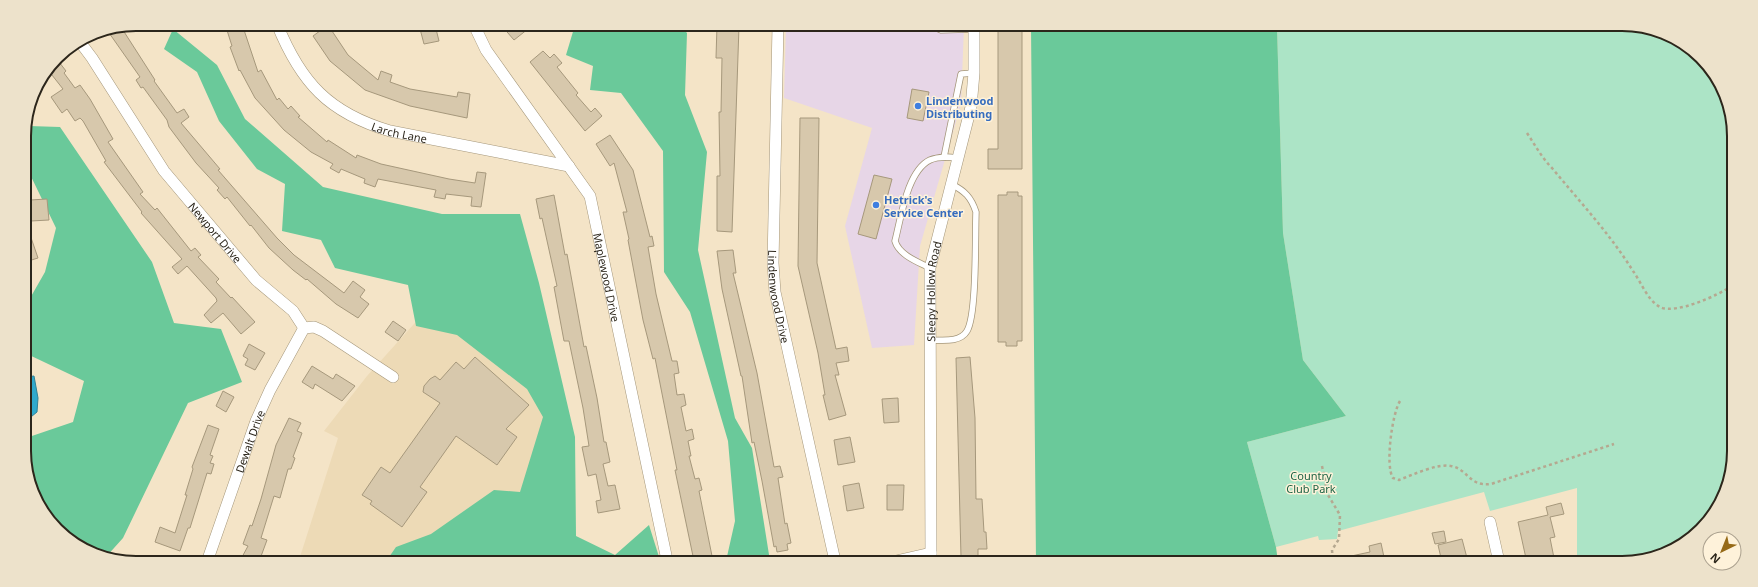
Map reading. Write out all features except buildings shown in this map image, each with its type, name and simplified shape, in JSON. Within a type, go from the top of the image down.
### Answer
[{"type":"street","name":"Larch Lane","points":[[280,31],[286,47],[300,71],[320,94],[342,112],[365,124],[390,131],[569,166]]},
{"type":"street","name":"Maplewood Drive","points":[[477,31],[486,50],[590,196],[666,556]]},
{"type":"street","name":"Lindenwood Drive","points":[[778,31],[773,255],[775,292],[834,556]]},
{"type":"street","name":"Sleepy Hollow Road","points":[[931,556],[930,268],[972,107],[974,31]]},
{"type":"street","name":"Newport Drive","points":[[83,45],[164,171],[256,280],[292,311],[304,328]]},
{"type":"street","points":[[304,328],[314,327],[323,330],[393,378]]},
{"type":"street","name":"Dewalt Drive","points":[[209,556],[256,421],[270,390],[304,328]]},
{"type":"street","points":[[1490,522],[1498,556]]},
{"type":"lane","points":[[944,157],[961,74],[974,73]]},
{"type":"lane","points":[[930,268],[915,261],[897,248],[895,241],[910,185],[919,168],[931,160],[944,157],[958,158]]},
{"type":"lane","points":[[930,340],[957,339],[967,332],[973,314],[976,212],[971,198],[962,189],[951,184]]},
{"type":"path","points":[[1527,134],[1551,167],[1618,248],[1653,302],[1661,308],[1669,310],[1688,306],[1720,294],[1727,289]]},
{"type":"path","points":[[1400,401],[1394,414],[1390,460],[1390,473],[1393,478],[1400,480],[1438,467],[1450,465],[1459,469],[1476,483],[1483,485],[1492,484],[1614,444]]},
{"type":"path","points":[[1322,466],[1328,494],[1340,516],[1339,539],[1332,550],[1332,556]]},
{"type":"shaded area","points":[[786,31],[964,31],[961,104],[920,246],[914,345],[872,348],[845,226],[872,128],[784,98]]},
{"type":"shaded area","points":[[432,304],[527,379],[571,464],[497,556],[300,556],[338,438],[324,431],[367,376]]},
{"type":"green space","points":[[172,31],[175,31],[217,65],[245,119],[323,187],[442,214],[520,214],[539,283],[575,437],[576,536],[615,555],[649,525],[659,556],[390,556],[396,547],[431,534],[494,490],[520,492],[543,417],[527,389],[457,335],[416,326],[408,285],[335,268],[321,240],[282,231],[285,184],[257,169],[219,121],[197,72],[164,49]]},
{"type":"green space","points":[[573,31],[685,31],[687,33],[685,95],[707,152],[698,250],[735,418],[752,448],[769,556],[727,556],[735,521],[728,441],[690,312],[664,272],[663,151],[621,93],[590,90],[593,66],[566,55]]},
{"type":"green space","points":[[1031,31],[1277,31],[1283,233],[1303,360],[1346,416],[1247,442],[1277,556],[1036,556]]},
{"type":"green space","name":"Country Club Park","points":[[1277,31],[1622,31],[1649,35],[1674,45],[1696,62],[1709,78],[1721,102],[1726,122],[1727,451],[1726,465],[1719,491],[1709,509],[1691,530],[1680,538],[1662,548],[1629,556],[1577,556],[1577,488],[1490,511],[1484,492],[1338,531],[1337,539],[1319,540],[1318,536],[1276,547],[1247,442],[1346,416],[1303,360],[1283,233]]},
{"type":"green space","points":[[31,126],[60,127],[152,262],[174,323],[221,329],[242,382],[188,403],[123,538],[110,552],[83,542],[62,525],[45,504],[33,471],[31,436],[73,422],[84,381],[31,356],[31,296],[45,272],[56,228],[31,176]]},
{"type":"water","points":[[31,376],[34,376],[38,398],[37,412],[31,417]]},
{"type":"place","name":"Lindenwood Distributing","points":[[918,106]]},
{"type":"place","name":"Hetrick's Service Center","points":[[876,205]]}]
